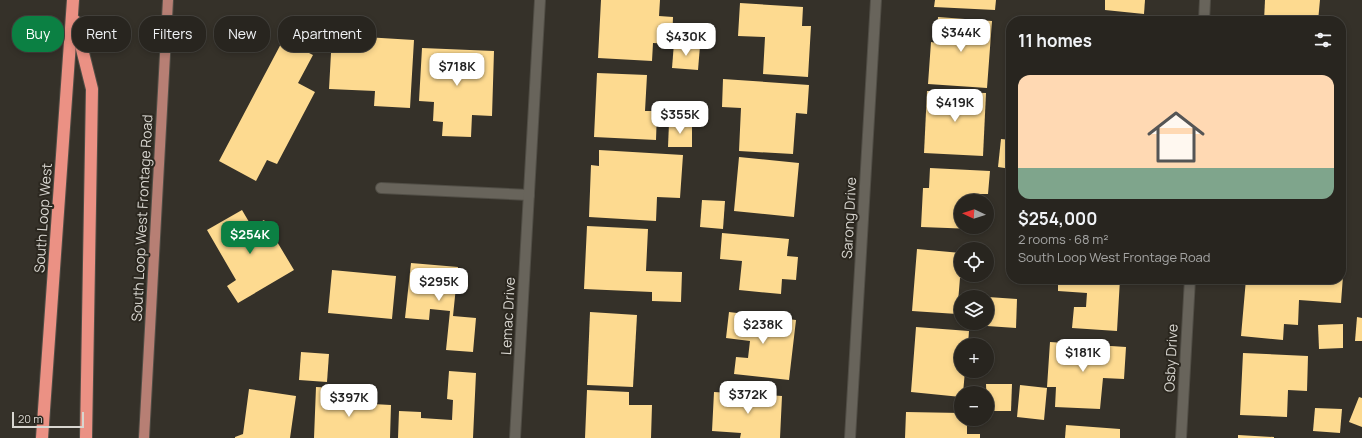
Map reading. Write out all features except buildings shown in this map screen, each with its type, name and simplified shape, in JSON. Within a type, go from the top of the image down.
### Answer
[{"type":"highway","name":"South Loop West","points":[[42,438],[73,6]]},
{"type":"highway","points":[[73,6],[92,89],[86,438]]},
{"type":"main road","name":"South Loop West Frontage Road","points":[[144,438],[168,0]]},
{"type":"street","name":"Lemac Drive","points":[[515,438],[540,0]]},
{"type":"street","name":"Sarong Drive","points":[[850,438],[876,0]]},
{"type":"street","points":[[1204,16],[1205,0]]},
{"type":"street","points":[[381,188],[529,195]]},
{"type":"street","name":"Osby Drive","points":[[1180,438],[1190,284]]}]
